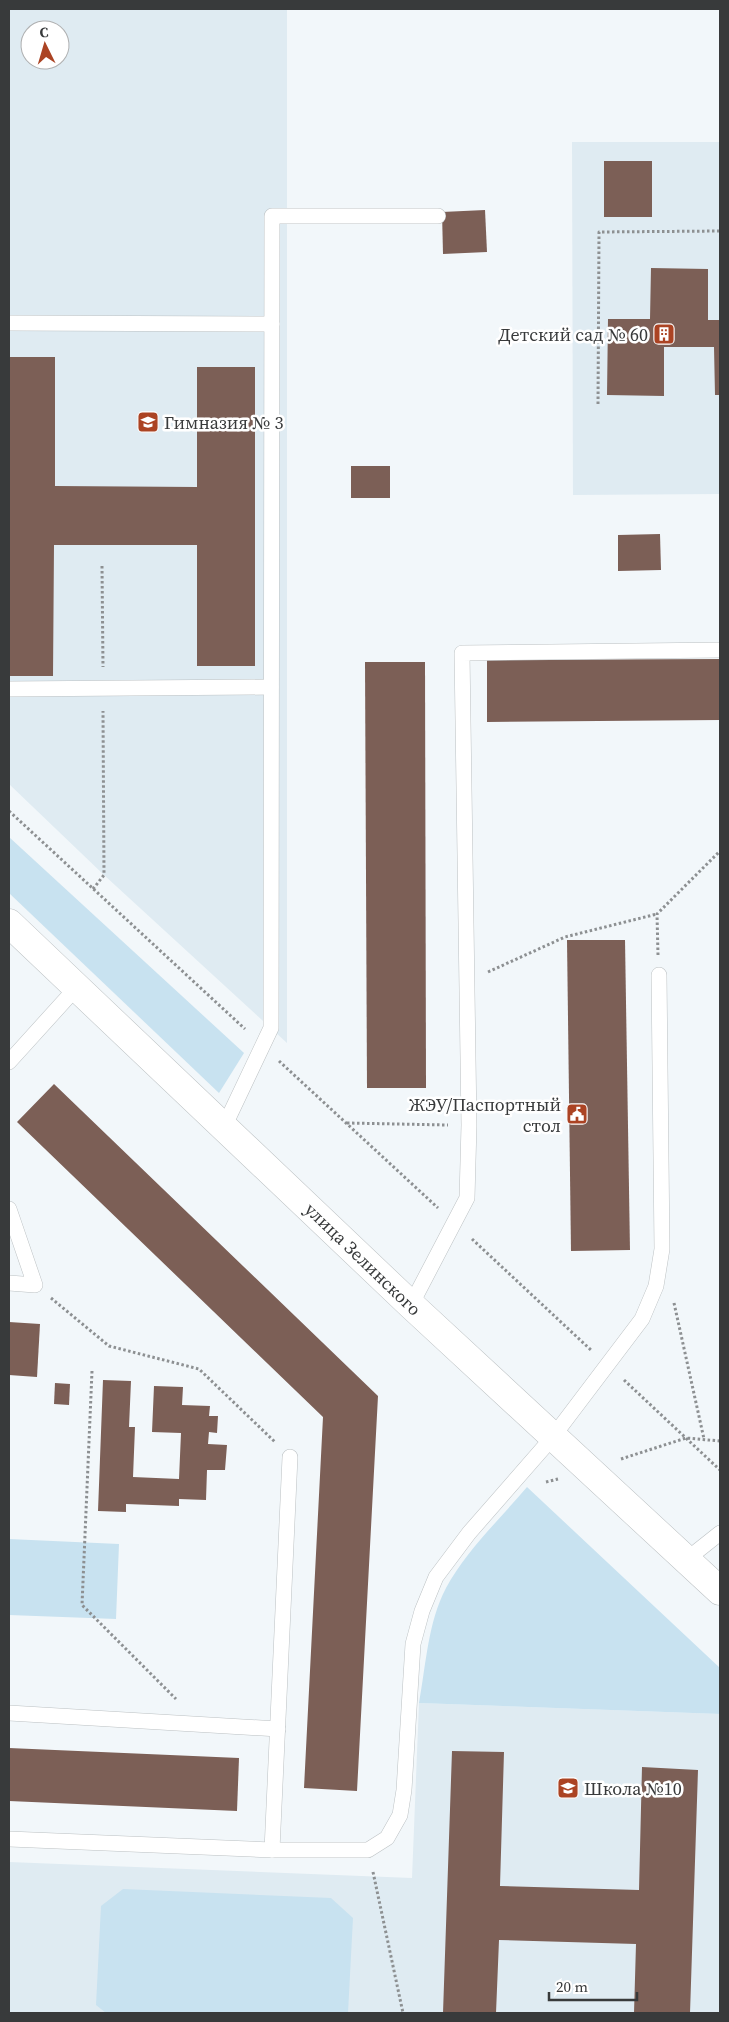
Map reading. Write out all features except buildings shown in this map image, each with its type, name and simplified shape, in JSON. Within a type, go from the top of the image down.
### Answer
[{"type":"street","name":"улица Зелинского","points":[[9,923],[552,1438],[720,1591]]},
{"type":"lane","points":[[224,1127],[271,1028],[272,216],[438,216]]},
{"type":"lane","points":[[9,323],[272,324]]},
{"type":"lane","points":[[411,1305],[467,1198],[469,1125],[462,653],[720,650]]},
{"type":"lane","points":[[9,689],[271,687]]},
{"type":"lane","points":[[9,1839],[272,1850],[368,1850],[387,1838],[400,1815],[404,1790],[413,1644],[422,1611],[433,1586],[457,1548],[552,1438],[608,1365],[642,1319],[656,1286],[662,1249],[659,975]]},
{"type":"lane","points":[[9,1062],[76,988]]},
{"type":"lane","points":[[9,1209],[36,1285],[9,1283]]},
{"type":"lane","points":[[272,1850],[290,1457]]},
{"type":"lane","points":[[686,1560],[720,1533]]},
{"type":"lane","points":[[9,1713],[278,1729]]},
{"type":"path","points":[[598,404],[599,232],[720,232]]},
{"type":"path","points":[[93,889],[104,875],[102,566]]},
{"type":"path","points":[[9,811],[720,1470]]},
{"type":"path","points":[[467,982],[565,937],[657,914],[720,852]]},
{"type":"path","points":[[657,914],[659,975]]},
{"type":"path","points":[[346,1123],[469,1125]]},
{"type":"path","points":[[36,1285],[108,1346],[199,1369],[290,1457]]},
{"type":"path","points":[[672,1296],[704,1439]]},
{"type":"path","points":[[92,1371],[82,1605],[201,1725]]},
{"type":"path","points":[[611,1462],[686,1438],[720,1441]]},
{"type":"path","points":[[546,1482],[565,1476]]},
{"type":"path","points":[[368,1850],[403,2013]]},
{"type":"shaded area","name":"Гимназия № 3","points":[[9,9],[287,9],[287,1043],[104,875],[9,784]]},
{"type":"shaded area","points":[[572,142],[720,142],[720,494],[573,495]]},
{"type":"shaded area","points":[[9,837],[244,1053],[219,1093],[9,893]]},
{"type":"shaded area","points":[[527,1487],[720,1668],[720,1714],[419,1703],[431,1629],[446,1588],[473,1548]]},
{"type":"shaded area","points":[[9,1539],[119,1544],[116,1619],[9,1615]]},
{"type":"shaded area","name":"Школа №10","points":[[419,1703],[720,1714],[720,2013],[9,2013],[9,1862],[412,1878]]},
{"type":"shaded area","points":[[123,1889],[331,1898],[353,1918],[348,2013],[106,2013],[96,2005],[101,1906]]},
{"type":"place","name":"Детский сад № 60","points":[[664,334]]},
{"type":"place","name":"Гимназия № 3","points":[[148,422]]},
{"type":"place","name":"ЖЭУ/Паспортный стол","points":[[577,1114]]},
{"type":"place","name":"Школа №10","points":[[568,1788]]}]
